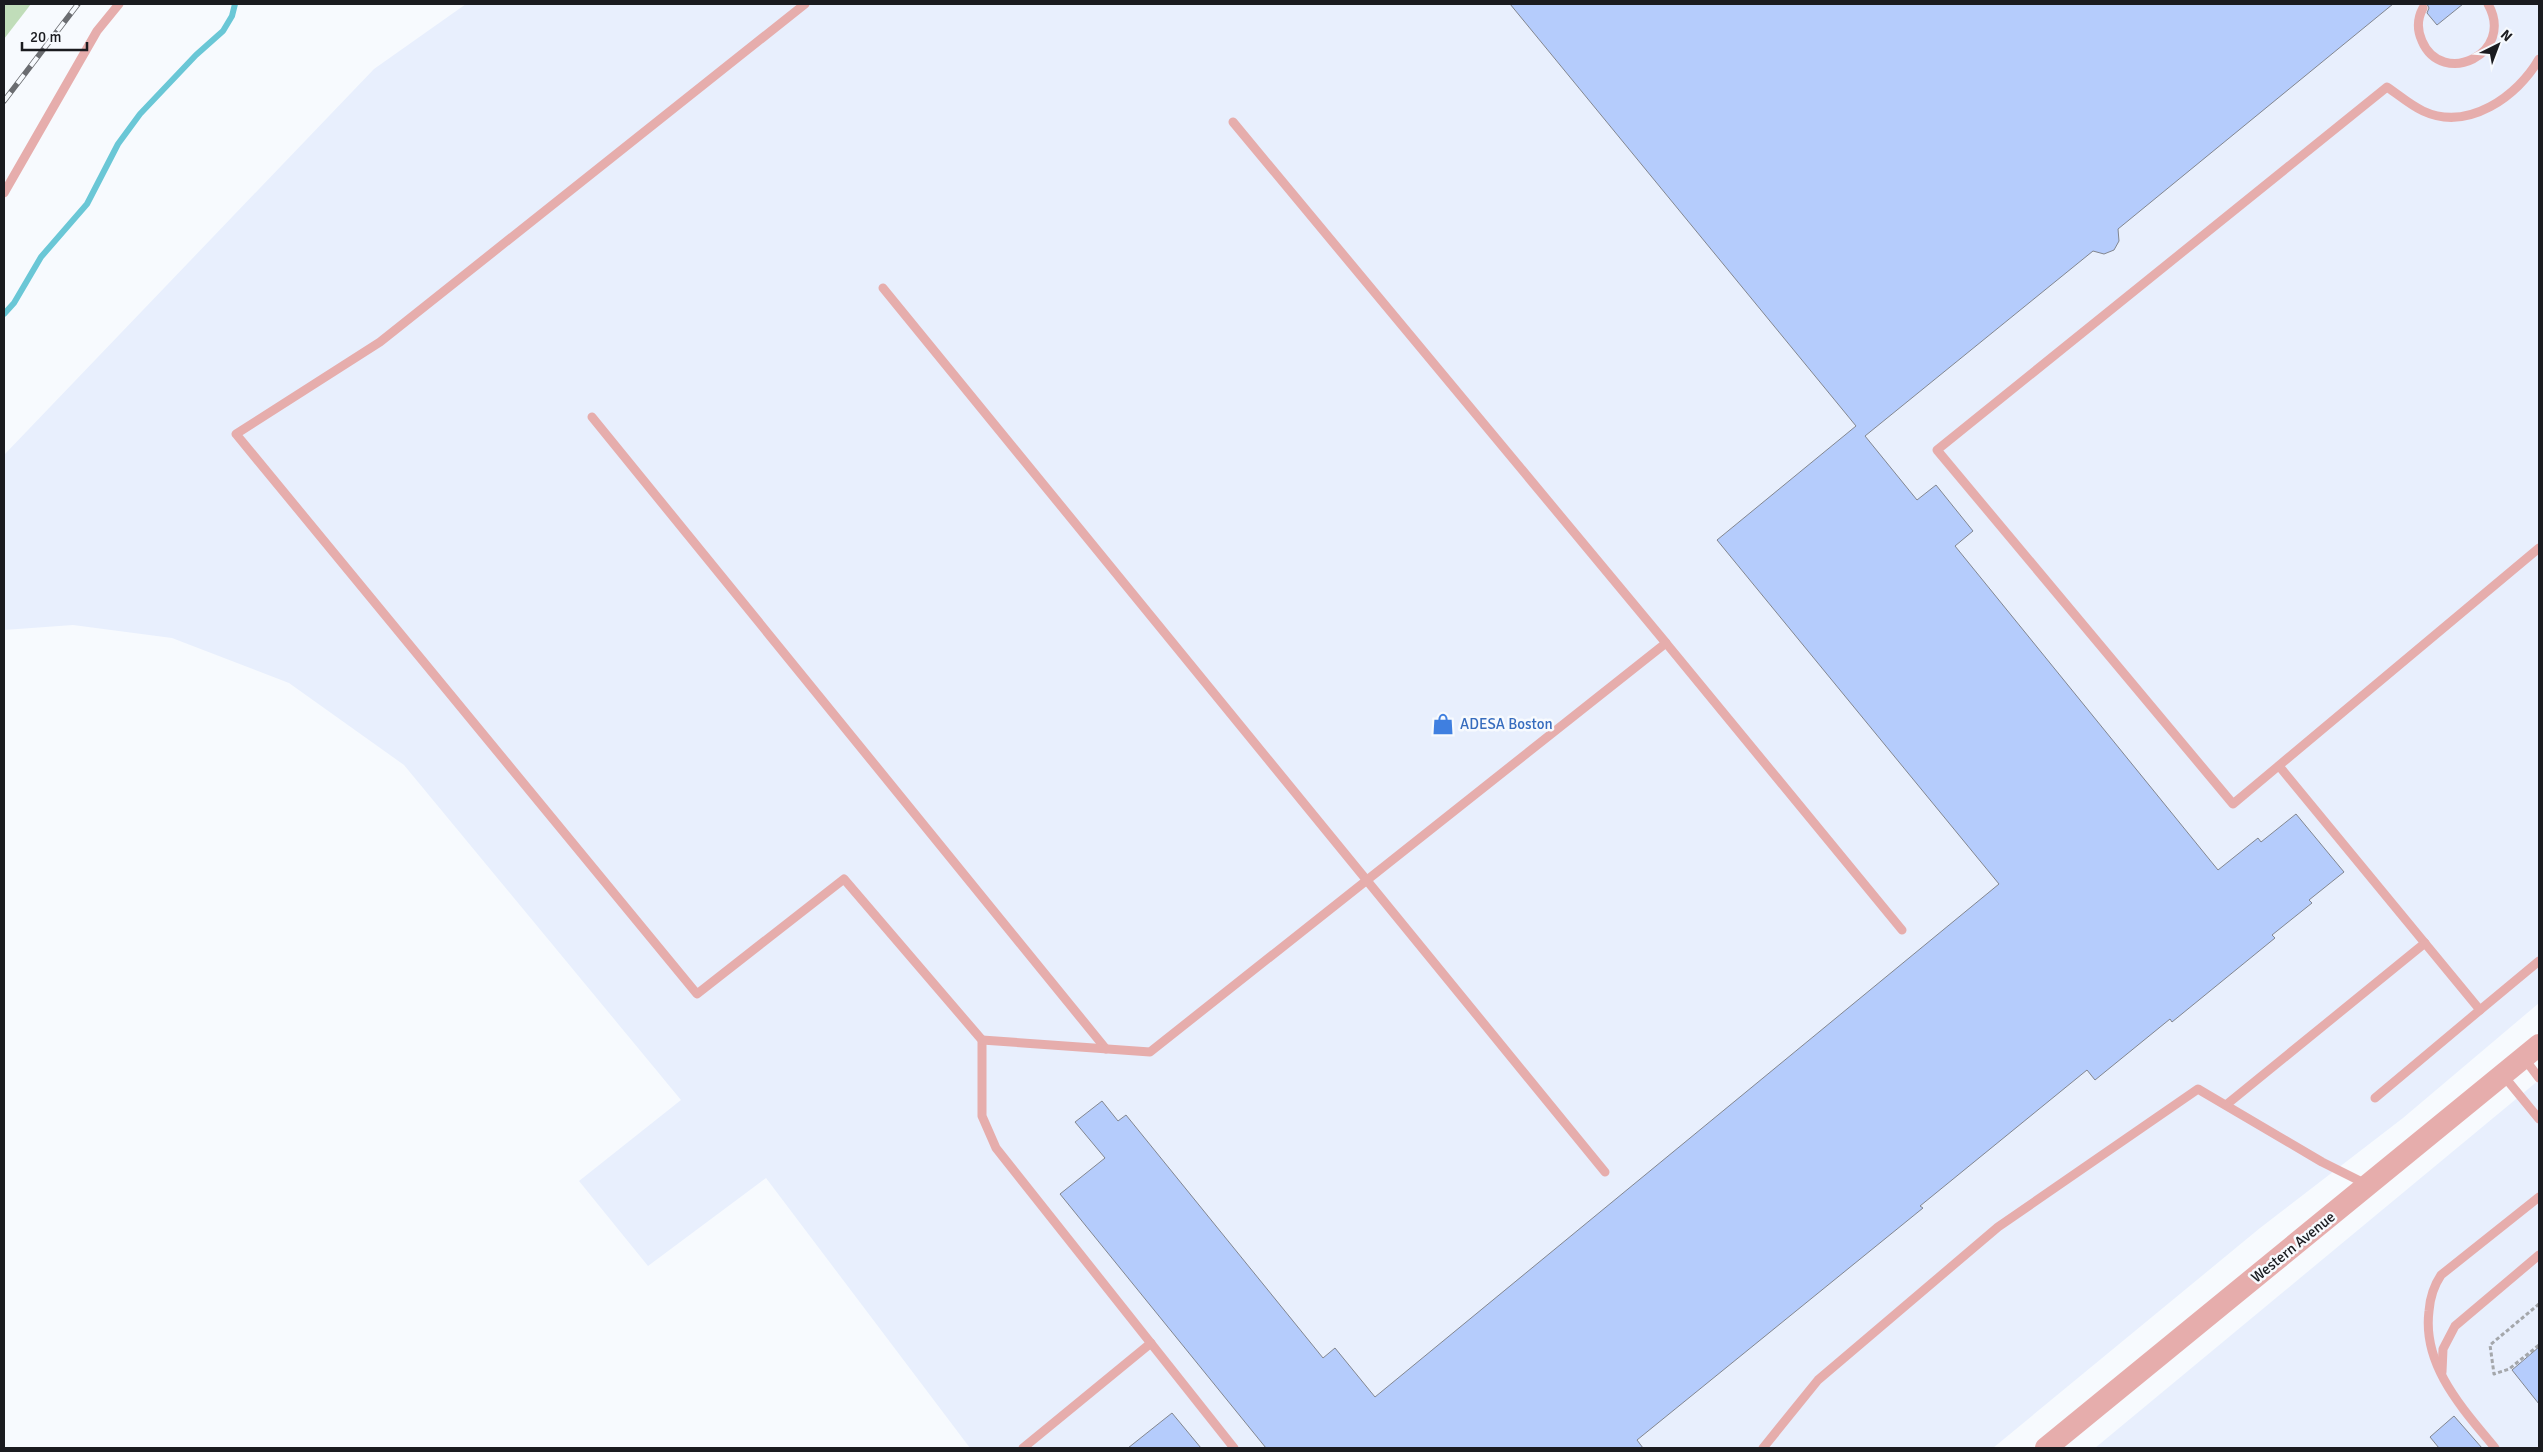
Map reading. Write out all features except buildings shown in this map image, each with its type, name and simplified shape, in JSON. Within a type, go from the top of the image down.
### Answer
[{"type":"street","name":"Western Avenue","points":[[2046,1448],[2531,1051]]},
{"type":"lane","points":[[4,193],[97,31],[119,4]]},
{"type":"lane","points":[[805,4],[380,342],[236,434],[697,994],[844,879],[982,1040],[982,1116],[996,1148],[1234,1448]]},
{"type":"lane","points":[[2422,8],[2418,24],[2424,45],[2440,60],[2462,63],[2481,55],[2494,37],[2494,15],[2488,4]]},
{"type":"lane","points":[[2539,59],[2532,71],[2502,101],[2476,113],[2453,117],[2424,112],[2387,87],[1937,450],[2233,804],[2539,548]]},
{"type":"lane","points":[[1233,122],[1902,930]]},
{"type":"lane","points":[[883,288],[1605,1172]]},
{"type":"lane","points":[[592,417],[1106,1049]]},
{"type":"lane","points":[[982,1040],[1150,1052],[1666,643]]},
{"type":"lane","points":[[2279,766],[2480,1010]]},
{"type":"lane","points":[[2226,1105],[2425,943]]},
{"type":"lane","points":[[2375,1098],[2539,961]]},
{"type":"lane","points":[[2531,1051],[2539,1078]]},
{"type":"lane","points":[[2503,1075],[2539,1119]]},
{"type":"lane","points":[[1763,1448],[1818,1380],[1998,1227],[2198,1089],[2322,1162],[2368,1185]]},
{"type":"lane","points":[[2495,1448],[2459,1404],[2431,1351],[2428,1336],[2428,1320],[2433,1286],[2451,1267],[2539,1197]]},
{"type":"lane","points":[[2442,1375],[2443,1348],[2455,1326],[2539,1255]]},
{"type":"lane","points":[[1023,1448],[1150,1343]]},
{"type":"path","points":[[2539,1304],[2490,1344],[2494,1374],[2509,1369],[2539,1344]]},
{"type":"shaded area","name":"ADESA Boston","points":[[466,4],[2539,4],[2539,1003],[2403,1118],[2260,1228],[1993,1448],[970,1448],[766,1178],[648,1266],[579,1181],[681,1100],[404,765],[289,683],[172,638],[73,625],[4,630],[4,455],[374,69]]},
{"type":"shaded area","points":[[2539,1080],[2539,1448],[2095,1448]]},
{"type":"green space","points":[[4,4],[31,4],[4,39]]},
{"type":"waterway","points":[[4,314],[14,303],[41,257],[87,204],[118,144],[140,114],[196,55],[223,31],[232,16],[235,4]]},
{"type":"railway","points":[[4,101],[78,4]]},
{"type":"place","name":"ADESA Boston","points":[[1443,724]]}]
